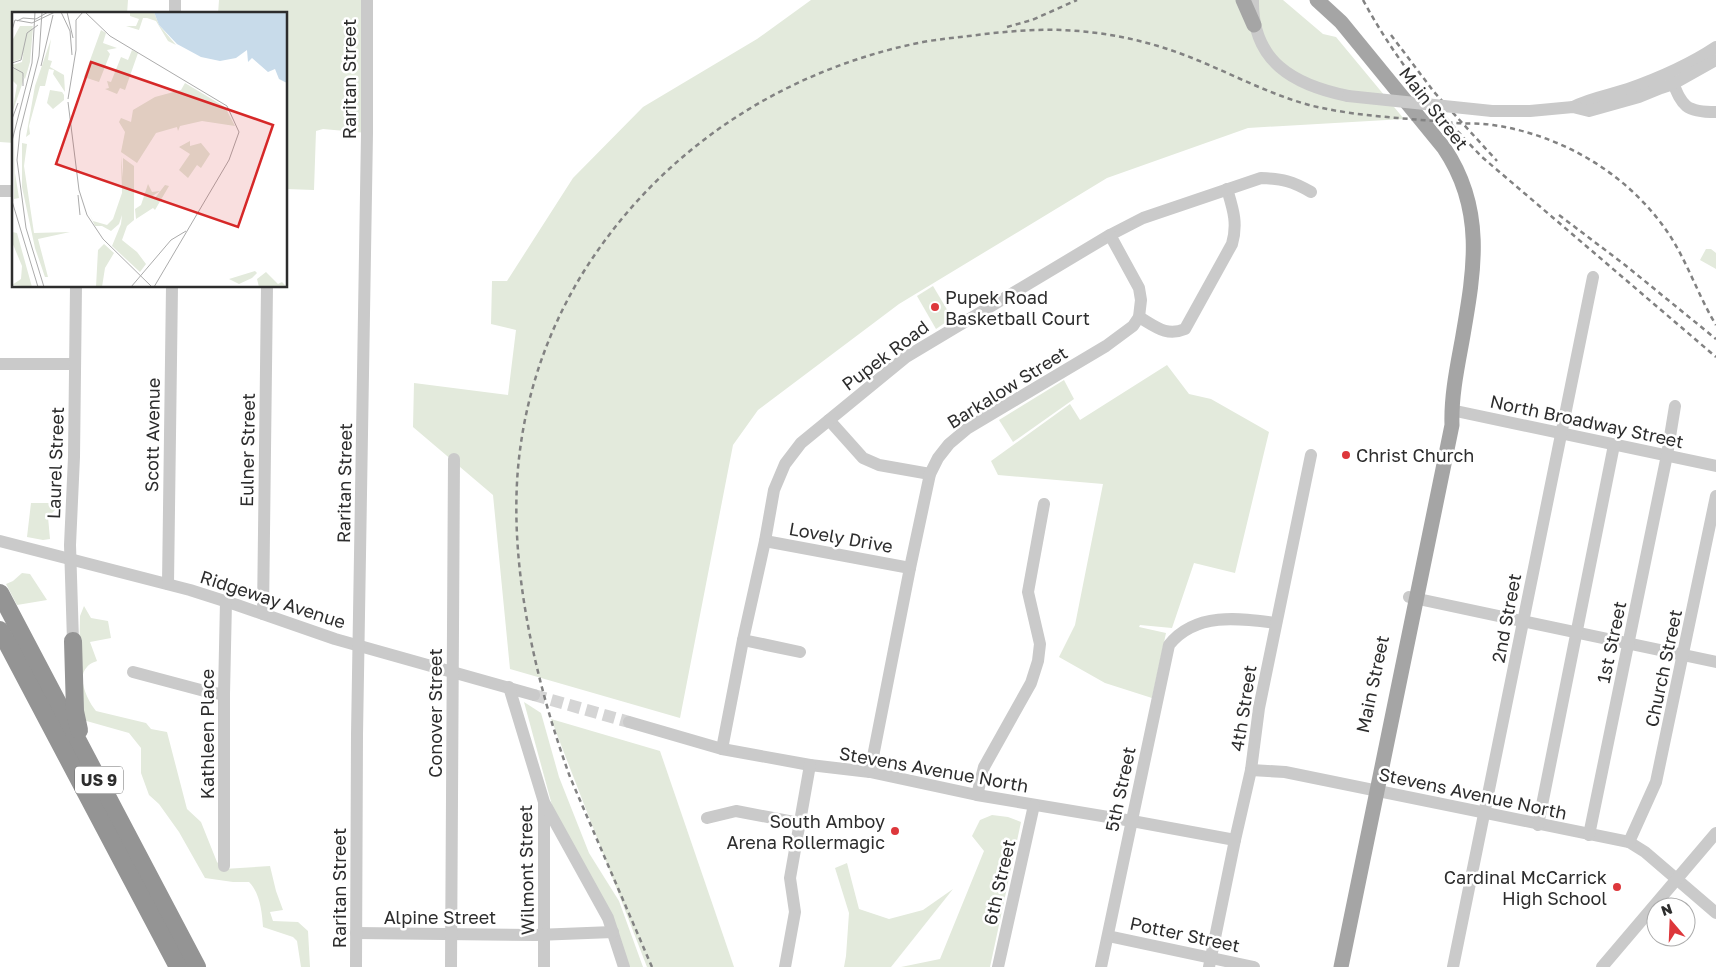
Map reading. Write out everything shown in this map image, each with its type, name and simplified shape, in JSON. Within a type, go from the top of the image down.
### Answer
[{"type":"highway","name":"US 9","points":[[0,593],[198,967]]},
{"type":"highway","name":"US 9","points":[[2,636],[178,967]]},
{"type":"highway","points":[[73,641],[75,711],[84,753]]},
{"type":"main road","name":"Main Street","points":[[1317,0],[1341,22],[1452,160],[1465,189],[1473,223],[1474,244],[1473,273],[1451,410],[1444,424],[1413,598],[1374,790],[1341,967]]},
{"type":"main road","points":[[1251,2],[1254,25]]},
{"type":"main road","name":"Main Street","points":[[1333,967],[1374,790]]},
{"type":"street","name":"Raritan Street","points":[[356,967],[367,133],[367,0]]},
{"type":"street","points":[[1254,25],[1274,61],[1287,74],[1300,82],[1316,88],[1348,96],[1492,111],[1574,108],[1582,102],[1671,78],[1716,60]]},
{"type":"street","points":[[1671,78],[1716,47]]},
{"type":"street","points":[[1671,78],[1679,98],[1690,109],[1716,112]]},
{"type":"street","name":"Pupek Road","points":[[722,748],[774,490],[785,464],[801,443],[906,356],[1110,235],[1143,218],[1261,178],[1293,182],[1311,192]]},
{"type":"street","points":[[1110,235],[1139,288],[1139,317],[1167,332],[1175,333],[1185,329],[1232,244],[1236,232],[1233,210],[1227,189]]},
{"type":"street","name":"2nd Street","points":[[1452,967],[1593,277]]},
{"type":"street","name":"Laurel Street","points":[[73,641],[71,559],[76,288]]},
{"type":"street","name":"Scott Avenue","points":[[168,584],[172,288]]},
{"type":"street","name":"Eulner Street","points":[[263,614],[267,288]]},
{"type":"street","name":"Barkalow Street","points":[[870,772],[930,474],[938,458],[949,444],[968,428],[1106,346],[1133,326],[1139,317]]},
{"type":"street","points":[[0,364],[75,364]]},
{"type":"street","name":"1st Street","points":[[1589,835],[1667,456],[1675,406]]},
{"type":"street","name":"North Broadway Street","points":[[1451,410],[1716,466]]},
{"type":"street","points":[[829,420],[863,458],[879,465],[930,474]]},
{"type":"street","points":[[1538,824],[1614,445]]},
{"type":"street","name":"4th Street","points":[[1210,963],[1251,770],[1259,708],[1311,455]]},
{"type":"street","name":"Conover Street","points":[[451,967],[454,458]]},
{"type":"street","name":"Church Street","points":[[1629,842],[1656,782],[1716,496]]},
{"type":"street","points":[[977,795],[984,767],[1030,683],[1038,661],[1040,644],[1028,592],[1044,504]]},
{"type":"street","name":"Ridgeway Avenue","points":[[0,541],[168,584],[226,601],[317,633],[534,695]]},
{"type":"street","name":"Lovely Drive","points":[[765,541],[910,568]]},
{"type":"street","points":[[1413,598],[1716,662]]},
{"type":"street","name":"Kathleen Place","points":[[224,866],[226,601]]},
{"type":"street","name":"5th Street","points":[[1101,967],[1169,645],[1176,636],[1188,627],[1211,621],[1234,618],[1276,623]]},
{"type":"street","points":[[743,640],[800,652]]},
{"type":"street","points":[[133,672],[212,693],[224,694]]},
{"type":"street","name":"Wilmont Street","points":[[509,687],[544,802],[544,967]]},
{"type":"street","name":"Stevens Avenue North","points":[[629,722],[722,748],[810,765],[870,772],[977,795],[1235,840]]},
{"type":"street","points":[[785,967],[795,912],[790,878],[810,765]]},
{"type":"street","name":"Stevens Avenue North","points":[[1251,770],[1284,772],[1629,842],[1645,852],[1716,913]]},
{"type":"street","points":[[544,802],[608,918],[624,967]]},
{"type":"street","name":"6th Street","points":[[998,967],[1034,805]]},
{"type":"street","points":[[707,818],[736,811],[799,823]]},
{"type":"street","points":[[1602,967],[1716,833]]},
{"type":"street","name":"Alpine Street","points":[[356,934],[451,935],[613,932]]},
{"type":"street","name":"Potter Street","points":[[1108,936],[1210,963],[1254,967]]},
{"type":"shaded area","points":[[0,0],[128,0],[127,12],[12,12],[12,143],[0,142]]},
{"type":"shaded area","points":[[219,0],[367,0],[367,133],[323,129],[316,131],[314,190],[288,189],[288,12],[218,12]]},
{"type":"shaded area","points":[[811,0],[1283,0],[1323,34],[1336,37],[1404,119],[1248,128],[1107,178],[899,304],[758,410],[733,445],[680,718],[510,669],[493,495],[413,427],[414,383],[508,395],[516,330],[491,324],[492,281],[507,281],[573,178],[643,107],[757,39]]},
{"type":"shaded area","points":[[1706,249],[1711,249],[1716,253],[1716,269],[1700,260]]},
{"type":"shaded area","name":"Pupek Road Basketball Court","points":[[933,286],[952,318],[936,329],[917,296]]},
{"type":"shaded area","points":[[1167,365],[1189,394],[1211,399],[1269,432],[1235,573],[1194,563],[1172,628],[1140,625],[1139,627],[1166,633],[1152,698],[1105,683],[1059,657],[1075,625],[1103,484],[998,475],[991,461],[1070,404],[1080,420]]},
{"type":"shaded area","points":[[1064,380],[1074,399],[1013,442],[999,420]]},
{"type":"shaded area","points":[[31,503],[62,503],[48,517],[50,539],[43,540],[27,537]]},
{"type":"shaded area","points":[[22,573],[30,574],[47,600],[17,605],[6,584]]},
{"type":"shaded area","points":[[84,606],[91,618],[108,621],[111,638],[90,642],[97,661],[89,665],[84,671],[83,683],[93,707],[96,711],[146,723],[151,729],[167,732],[187,809],[201,822],[217,862],[224,869],[270,866],[283,910],[270,912],[273,921],[298,922],[308,931],[310,967],[301,967],[297,941],[293,937],[263,927],[258,897],[249,882],[205,878],[179,832],[159,804],[149,795],[141,773],[141,748],[129,733],[83,720],[79,662],[80,616]]},
{"type":"shaded area","points":[[524,702],[541,713],[559,777],[589,853],[619,901],[643,967],[629,967],[553,809]]},
{"type":"shaded area","points":[[551,719],[660,751],[734,967],[647,967]]},
{"type":"shaded area","points":[[992,815],[1008,817],[1021,822],[990,967],[901,967],[940,959],[984,851],[972,836],[980,820]]},
{"type":"shaded area","points":[[847,863],[859,909],[889,919],[923,910],[953,889],[891,967],[844,967],[849,913],[835,868]]},
{"type":"tunnel","points":[[534,695],[629,722]]},
{"type":"railway","points":[[1007,27],[1032,20],[1077,0]]},
{"type":"railway","points":[[1363,0],[1388,43],[1417,83],[1448,121],[1482,157],[1716,357]]},
{"type":"railway","points":[[652,967],[570,777],[545,699],[526,616],[520,574],[517,531],[517,490],[520,450],[534,382],[559,317],[581,276],[612,231],[647,191],[685,155],[727,123],[772,96],[820,73],[871,55],[923,42],[1004,32],[1039,30],[1080,31],[1131,39],[1181,54],[1252,84],[1309,105],[1382,117],[1488,124],[1543,137],[1566,147],[1610,173],[1648,207],[1672,239],[1716,325]]},
{"type":"railway","points":[[1391,35],[1434,92],[1497,161]]},
{"type":"railway","points":[[1559,215],[1625,265],[1716,339]]},
{"type":"place","name":"Pupek Road Basketball Court","points":[[935,307]]},
{"type":"place","name":"Christ Church","points":[[1346,455]]},
{"type":"place","name":"South Amboy Arena Rollermagic","points":[[895,831]]},
{"type":"place","name":"Cardinal McCarrick High School","points":[[1617,887]]}]
